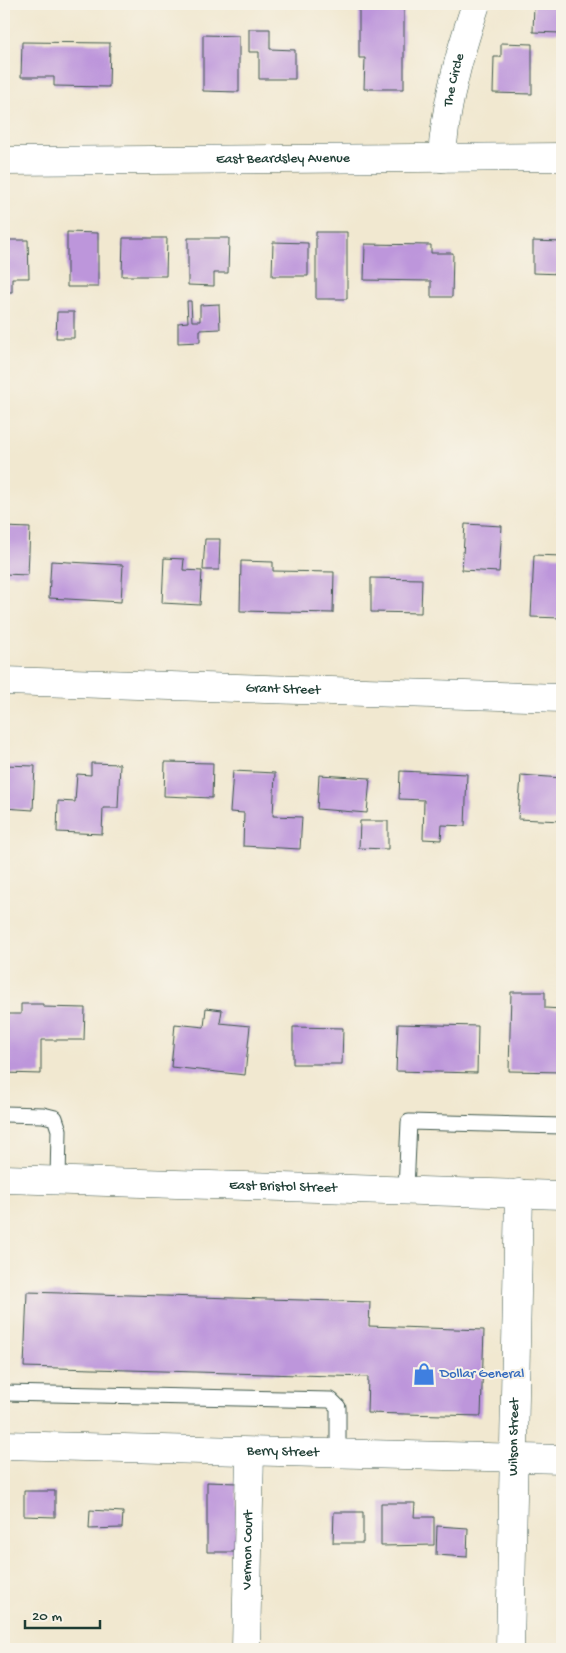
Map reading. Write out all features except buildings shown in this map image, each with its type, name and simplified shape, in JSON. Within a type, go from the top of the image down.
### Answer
[{"type":"street","name":"The Circle","points":[[442,158],[444,124],[450,93],[476,4]]},
{"type":"street","name":"East Beardsley Avenue","points":[[4,160],[562,157]]},
{"type":"street","name":"Grant Street","points":[[4,681],[562,698]]},
{"type":"street","name":"East Bristol Street","points":[[4,1179],[562,1195]]},
{"type":"street","name":"Wilson Street","points":[[510,1649],[519,1193]]},
{"type":"street","name":"Berry Street","points":[[4,1445],[562,1459]]},
{"type":"street","name":"Vermon Court","points":[[246,1649],[250,1452]]},
{"type":"lane","points":[[4,1114],[42,1115],[55,1118],[59,1130],[58,1180]]},
{"type":"lane","points":[[406,1190],[409,1122],[562,1126]]},
{"type":"lane","points":[[4,1393],[330,1400],[338,1407],[338,1454]]},
{"type":"place","name":"Dollar General","points":[[424,1374]]}]
